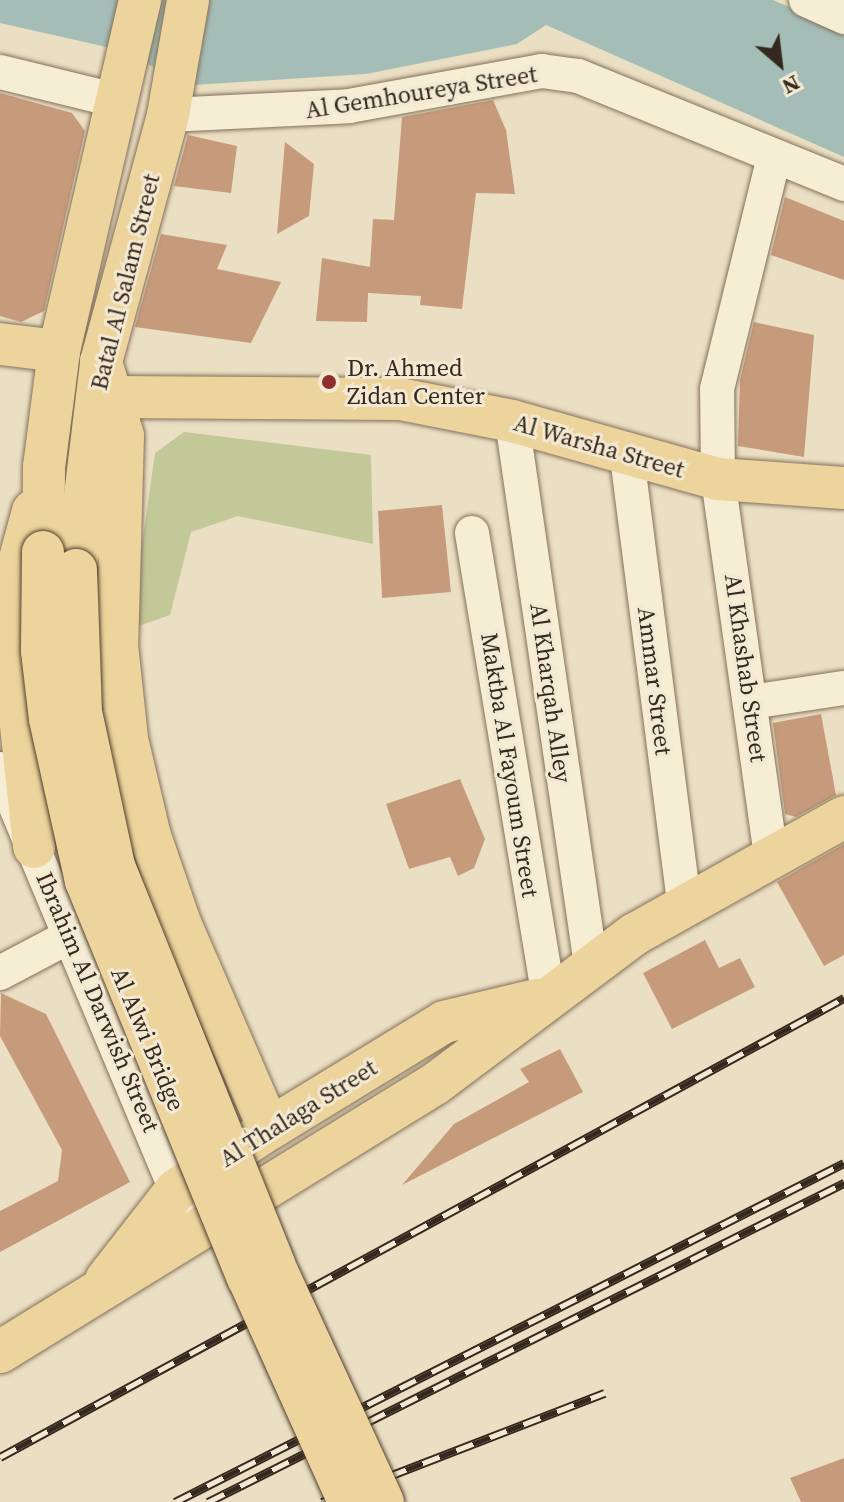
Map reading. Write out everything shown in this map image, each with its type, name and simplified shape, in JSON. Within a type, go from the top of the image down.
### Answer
[{"type":"main road","name":"Batal Al Salam Street","points":[[60,561],[44,467],[59,351],[122,92],[140,0]]},
{"type":"main road","name":"Batal Al Salam Street","points":[[60,561],[108,379],[170,103],[188,0]]},
{"type":"main road","points":[[0,344],[59,351]]},
{"type":"main road","points":[[108,379],[124,457],[117,645],[127,739],[150,836],[180,923],[269,1129]]},
{"type":"main road","name":"Al Warsha Street","points":[[108,379],[400,399],[512,421],[627,457],[718,479],[844,488]]},
{"type":"main road","points":[[34,847],[12,643],[15,577],[44,467]]},
{"type":"main road","name":"Al Alwi Bridge","points":[[60,561],[42,651],[50,719],[86,881],[241,1263],[349,1502]]},
{"type":"main road","name":"Al Alwi Bridge","points":[[60,561],[81,712],[114,866],[268,1250],[383,1502]]},
{"type":"main road","name":"Al Thalaga Street","points":[[0,1352],[195,1236],[435,1084],[591,965],[684,904],[844,817]]},
{"type":"main road","name":"Al Thalaga Street","points":[[93,1297],[176,1190],[444,1022],[549,997]]},
{"type":"street","points":[[806,0],[844,17]]},
{"type":"street","name":"Al Gemhoureya Street","points":[[170,103],[349,106],[542,71],[578,76],[844,184]]},
{"type":"street","points":[[0,72],[122,92]]},
{"type":"street","name":"Al Khashab Street","points":[[771,856],[718,479],[717,389],[730,316],[774,157]]},
{"type":"street","name":"Al Kharqah Alley","points":[[512,421],[591,965]]},
{"type":"street","name":"Ammar Street","points":[[627,457],[684,904]]},
{"type":"street","name":"Maktba Al Fayoum Street","points":[[472,533],[549,997]]},
{"type":"street","points":[[751,702],[844,688]]},
{"type":"street","name":"Ibrahim Al Darwish Street","points":[[0,769],[195,1236]]},
{"type":"street","points":[[0,973],[68,937]]},
{"type":"green space","points":[[184,432],[371,455],[373,544],[238,516],[191,532],[170,615],[130,629],[155,453]]},
{"type":"water","points":[[0,0],[773,0],[844,30],[844,157],[546,25],[517,44],[366,74],[194,85],[111,48],[0,23]]},
{"type":"building","points":[[0,93],[72,113],[85,131],[44,311],[21,322],[0,316]]},
{"type":"building","points":[[493,100],[506,130],[515,194],[476,193],[462,309],[420,305],[421,296],[368,293],[367,322],[316,321],[322,258],[370,267],[373,219],[394,220],[402,117]]},
{"type":"building","points":[[188,135],[237,146],[231,193],[174,186]]},
{"type":"building","points":[[285,142],[314,164],[309,216],[277,234]]},
{"type":"building","points":[[785,197],[844,221],[844,280],[771,255]]},
{"type":"building","points":[[161,234],[227,245],[217,269],[281,282],[251,343],[135,327]]},
{"type":"building","points":[[754,322],[814,335],[804,457],[738,446],[740,380]]},
{"type":"building","points":[[442,505],[451,592],[382,598],[378,511]]},
{"type":"building","points":[[821,714],[836,795],[796,817],[785,814],[773,723]]},
{"type":"building","points":[[460,779],[485,839],[474,868],[458,876],[450,857],[409,869],[386,804]]},
{"type":"building","points":[[844,844],[844,955],[824,966],[777,882]]},
{"type":"building","points":[[705,940],[719,968],[740,958],[755,987],[672,1029],[643,973]]},
{"type":"building","points":[[1,993],[46,1014],[130,1182],[0,1252],[0,1211],[58,1181],[62,1150],[0,1036]]},
{"type":"building","points":[[560,1049],[583,1092],[402,1185],[454,1124],[529,1082],[520,1069]]},
{"type":"building","points":[[844,1458],[844,1502],[801,1502],[790,1478]]},
{"type":"railway","points":[[0,1457],[844,998]]},
{"type":"railway","points":[[175,1502],[844,1163]]},
{"type":"railway","points":[[208,1502],[844,1183]]},
{"type":"railway","points":[[322,1502],[605,1393]]},
{"type":"place","name":"Dr. Ahmed Zidan Center","points":[[329,382]]}]
